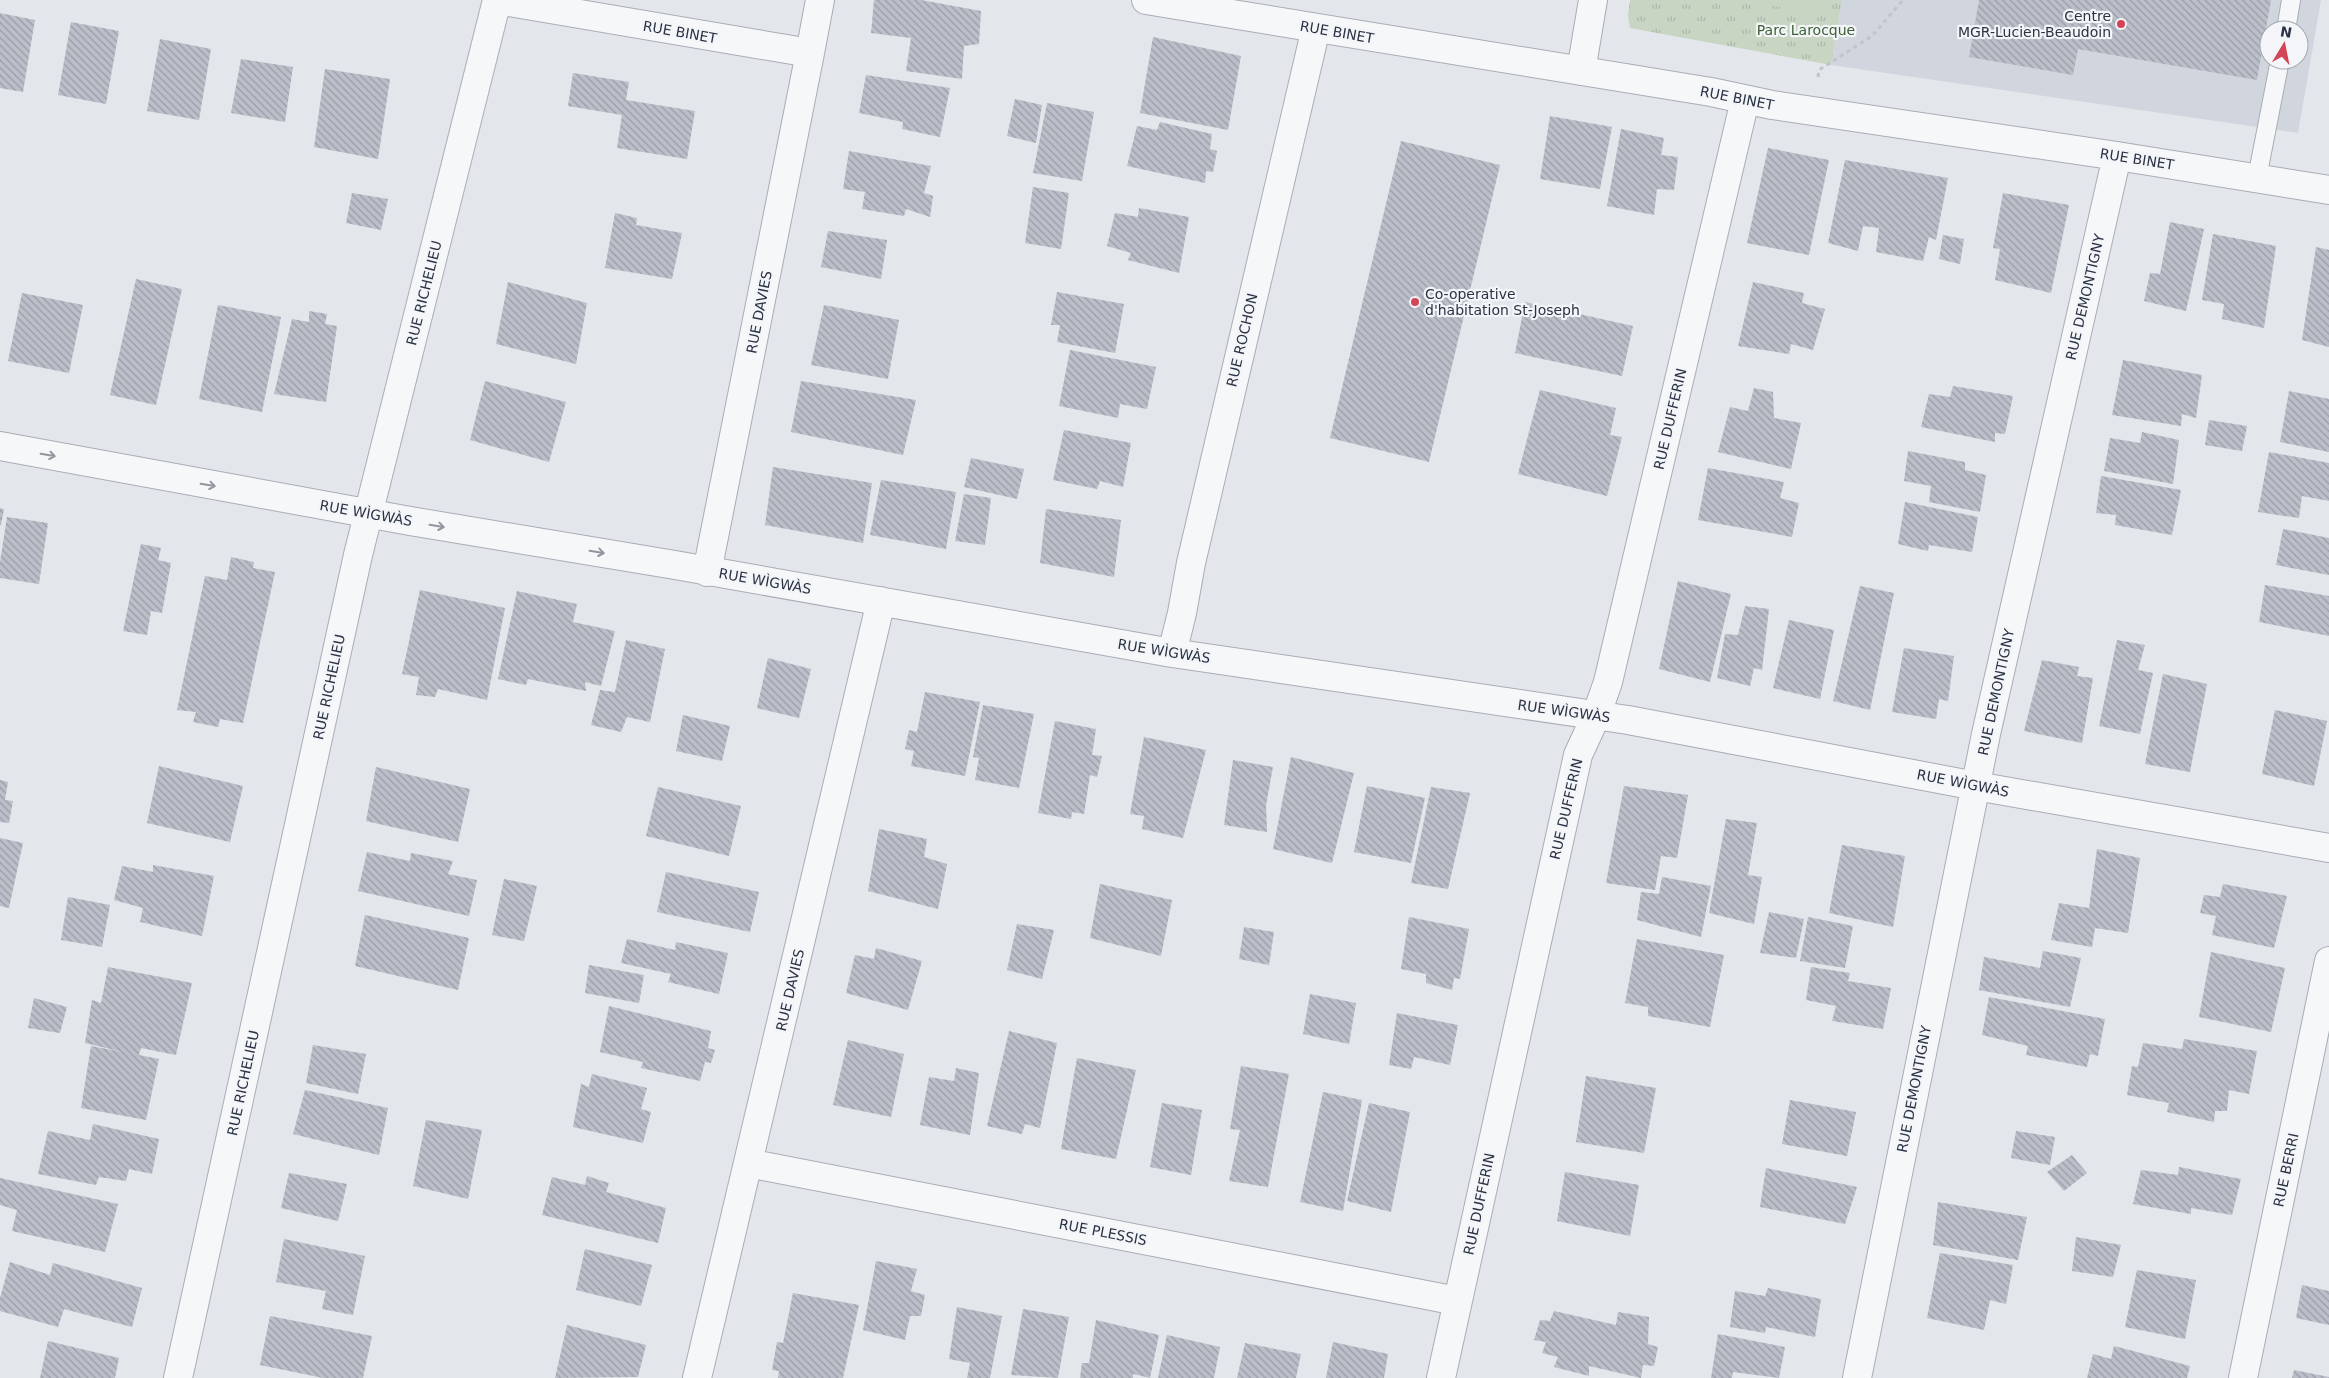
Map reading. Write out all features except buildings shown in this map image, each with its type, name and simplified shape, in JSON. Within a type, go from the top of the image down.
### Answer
[{"type":"street","name":"RUE BINET","points":[[497,0],[810,53]]},
{"type":"street","name":"RUE RICHELIEU","points":[[178,1378],[369,513],[497,0]]},
{"type":"street","points":[[810,53],[820,0]]},
{"type":"street","name":"RUE BINET","points":[[1146,0],[1812,111],[2117,156],[2329,190]]},
{"type":"street","points":[[1581,71],[1593,0]]},
{"type":"street","name":"RUE ROCHON","points":[[1172,653],[1191,563],[1316,28]]},
{"type":"street","name":"RUE DAVIES","points":[[707,572],[810,53]]},
{"type":"street","name":"RUE DUFFERIN","points":[[1442,1378],[1457,1302],[1578,755],[1596,716],[1608,682],[1745,100]]},
{"type":"street","name":"RUE DEMONTIGNY","points":[[1857,1378],[1988,724],[2117,156]]},
{"type":"street","name":"RUE WÌGWÀS","points":[[0,446],[369,513],[1172,653],[1596,716],[1976,786],[2329,848]]},
{"type":"street","name":"RUE DAVIES","points":[[697,1378],[881,601]]},
{"type":"street","name":"RUE BERRI","points":[[2243,1378],[2329,961]]},
{"type":"street","name":"RUE PLESSIS","points":[[748,1163],[1457,1302]]},
{"type":"lane","points":[[2288,20],[2291,0]]},
{"type":"lane","points":[[2257,178],[2265,146],[2278,70]]},
{"type":"path","points":[[1812,111],[1819,70],[1872,36],[1903,0]]},
{"type":"shaded area","points":[[1842,0],[2321,0],[2309,69],[2309,20],[2259,20],[2259,70],[2309,70],[2298,133],[1831,65]]},
{"type":"green space","name":"Parc Larocque","points":[[1630,0],[1842,0],[1831,65],[1630,28],[1628,16]]},
{"type":"green space","points":[[1753,0],[1822,0],[1820,13],[1752,3]]},
{"type":"place","name":"Centre MGR-Lucien-Beaudoin","points":[[2121,24]]},
{"type":"place","name":"Co-operative d'habitation St-Joseph","points":[[1415,302]]}]
